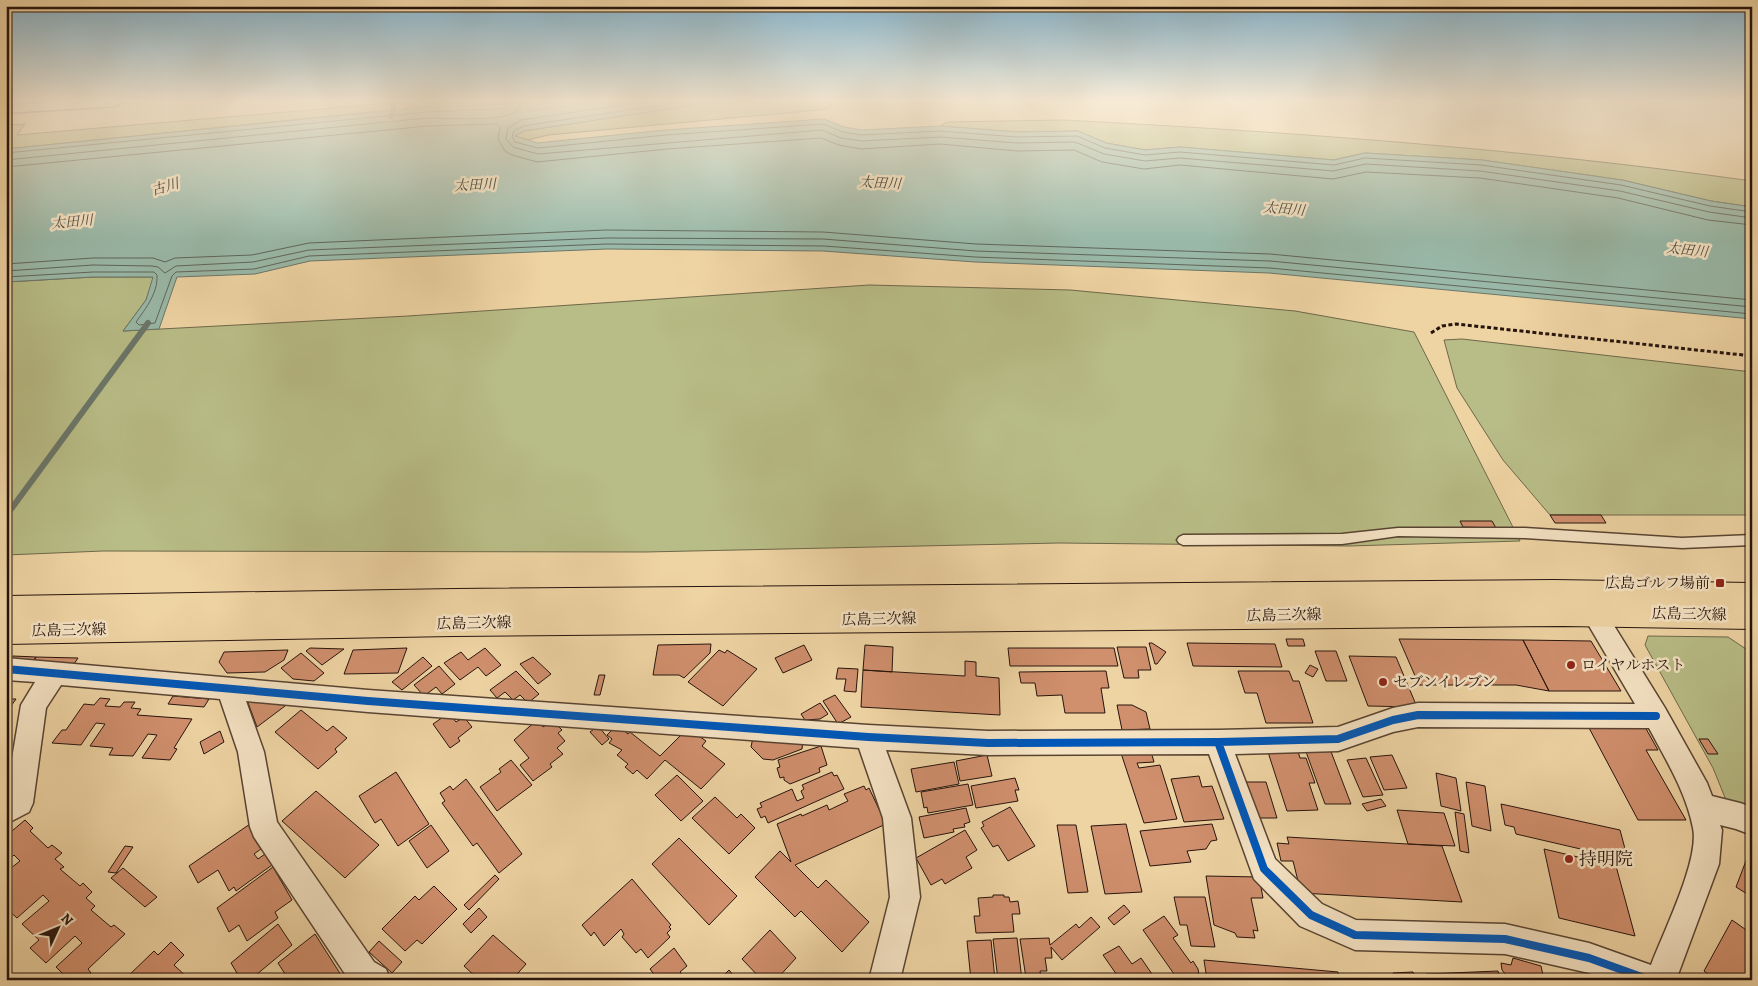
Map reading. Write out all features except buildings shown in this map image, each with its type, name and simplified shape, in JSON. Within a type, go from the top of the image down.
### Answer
[{"type":"main road","name":"広島三次線","points":[[6,631],[1587,603],[1752,595]]},
{"type":"main road","name":"広島三次線","points":[[6,609],[465,600],[1587,603],[1752,616]]},
{"type":"street","points":[[1587,603],[1656,716],[1697,792],[1708,830],[1705,864],[1660,980]]},
{"type":"street","points":[[6,669],[230,690],[868,737],[988,743],[1218,742],[1338,739],[1393,720],[1418,715],[1656,716]]},
{"type":"street","points":[[6,811],[19,803],[34,705],[54,674]]},
{"type":"street","points":[[230,690],[251,752],[264,827],[363,973],[375,980]]},
{"type":"street","points":[[868,737],[897,818],[905,897],[884,980]]},
{"type":"street","points":[[1218,742],[1264,869],[1311,915],[1356,935],[1505,939],[1589,958],[1650,980]]},
{"type":"street","points":[[1701,807],[1740,816],[1752,822]]},
{"type":"lane","points":[[1183,540],[1342,539],[1398,532],[1525,533],[1682,543],[1752,540]]},
{"type":"path","points":[[1430,333],[1442,326],[1456,324],[1752,356]]},
{"type":"green space","points":[[1134,148],[1168,148],[1145,150]]},
{"type":"green space","points":[[1192,148],[1462,148],[1580,160],[1752,181],[1752,207],[1711,201],[1622,180],[1482,160],[1365,153],[1334,160]]},
{"type":"green space","points":[[93,277],[154,277],[146,300],[123,331],[408,316],[869,285],[1070,290],[1295,311],[1414,332],[1520,541],[1349,546],[1059,543],[645,552],[103,551],[6,555],[6,282]]},
{"type":"green space","points":[[1462,339],[1752,372],[1752,515],[1550,515],[1503,460],[1457,388],[1444,340]]},
{"type":"green space","points":[[1648,636],[1728,637],[1752,653],[1752,814],[1728,805],[1713,768],[1645,645]]},
{"type":"water","points":[[1134,148],[1145,150],[1192,148],[1334,160],[1365,153],[1482,160],[1622,180],[1711,201],[1752,207],[1752,319],[1269,273],[975,262],[823,251],[607,249],[310,261],[255,274],[177,277],[159,329],[123,331],[146,300],[153,277],[93,277],[6,282],[6,149]]},
{"type":"waterway","points":[[6,516],[148,323]]},
{"type":"cycle path","points":[[6,669],[368,701],[868,737],[988,743],[1218,742],[1338,739],[1393,720],[1418,715],[1656,716]]},
{"type":"cycle path","points":[[1218,742],[1264,869],[1311,915],[1355,935],[1505,939],[1589,958],[1650,980]]},
{"type":"place","name":"広島ゴルフ場前","points":[[1720,583]]},
{"type":"place","name":"ロイヤルホスト","points":[[1571,665]]},
{"type":"place","name":"セブンイレブン","points":[[1383,682]]},
{"type":"place","name":"持明院","points":[[1569,859]]},
{"type":"water label","name":"太田川","points":[[880,183]]},
{"type":"water label","name":"太田川","points":[[475,185]]},
{"type":"water label","name":"古川","points":[[165,187]]},
{"type":"water label","name":"太田川","points":[[1284,209]]},
{"type":"water label","name":"太田川","points":[[72,222]]},
{"type":"water label","name":"太田川","points":[[1687,250]]}]
